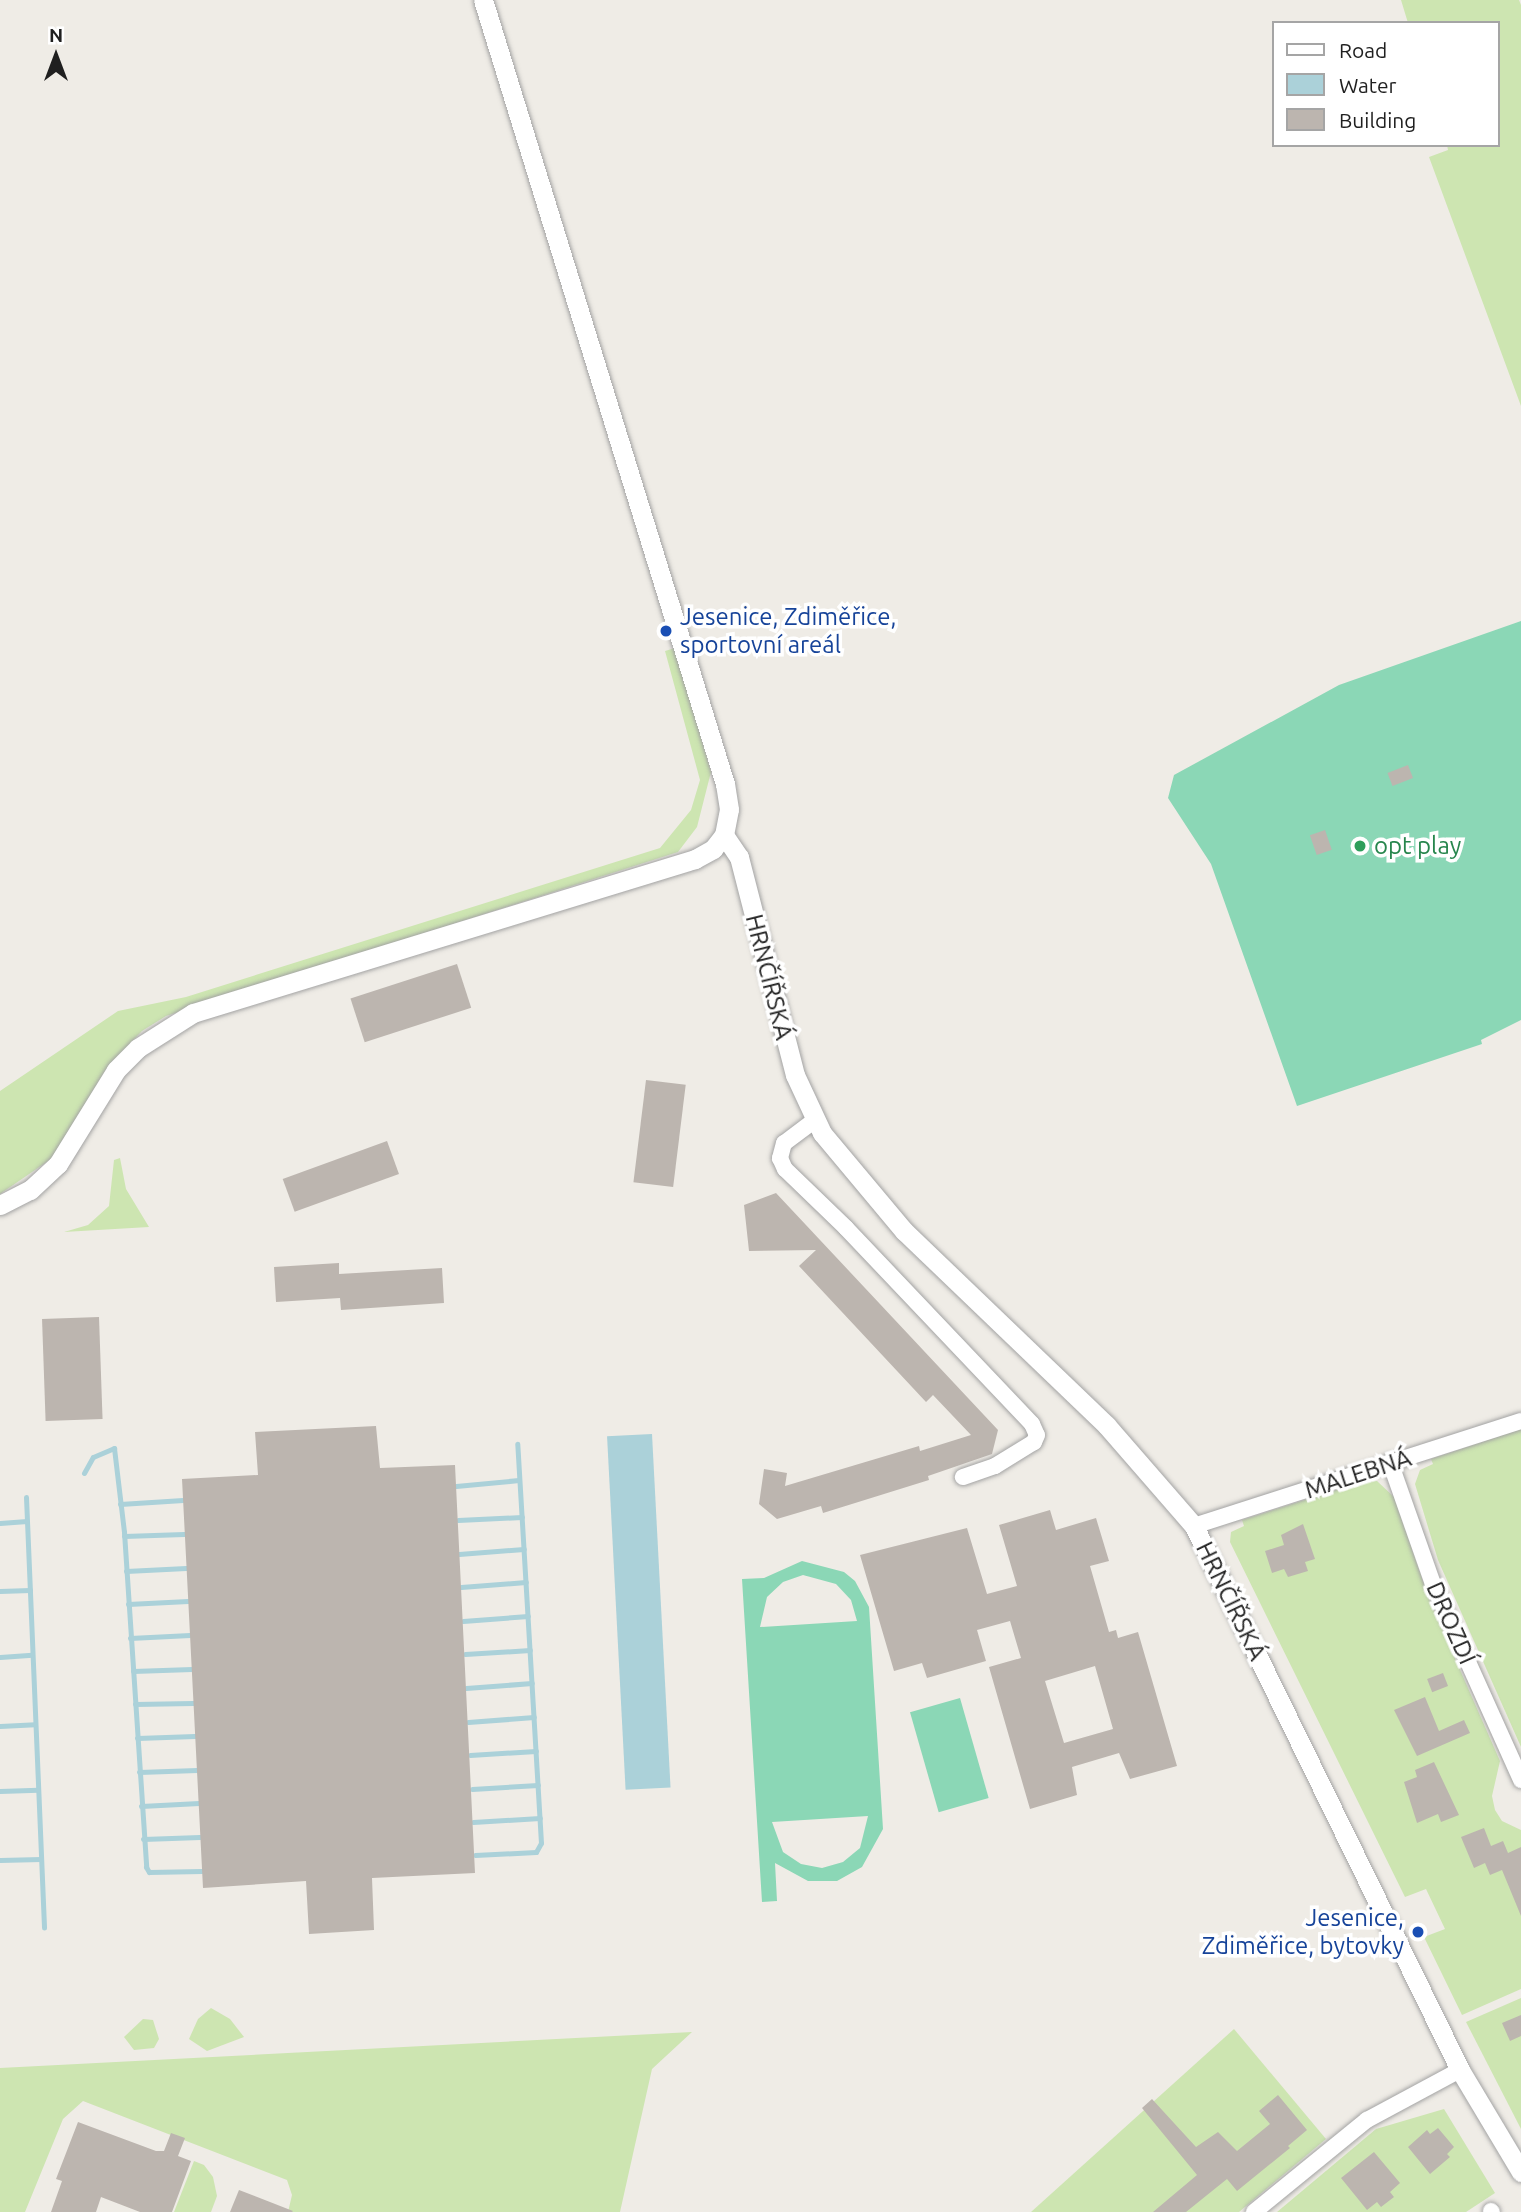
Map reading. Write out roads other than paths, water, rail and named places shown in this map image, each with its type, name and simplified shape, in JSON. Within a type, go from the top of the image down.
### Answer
[{"type":"street","points":[[0,1205],[30,1190],[58,1164],[116,1070],[138,1048],[193,1013],[695,859],[713,849],[724,835],[729,809],[725,784],[484,0]]},
{"type":"street","name":"HRNČÍŘSKÁ","points":[[724,835],[736,849],[789,1058],[815,1120],[838,1155],[895,1221],[1107,1426],[1194,1526],[1460,2070],[1521,2172]]},
{"type":"street","points":[[815,1120],[785,1143],[780,1158],[785,1169],[1032,1424],[1034,1442],[995,1466],[963,1477]]},
{"type":"street","name":"MALEBNÁ","points":[[1194,1526],[1521,1421]]},
{"type":"street","name":"DROZDÍ","points":[[1391,1462],[1433,1584],[1521,1780]]},
{"type":"street","points":[[1254,2212],[1367,2120],[1460,2070]]},
{"type":"water","points":[[652,1434],[671,1788],[626,1790],[607,1436]]},
{"type":"waterway","points":[[475,1855],[536,1852],[541,1843],[517,1444]]},
{"type":"waterway","points":[[84,1473],[93,1457],[114,1448],[124,1532],[146,1867],[149,1872],[202,1871]]},
{"type":"waterway","points":[[456,1486],[519,1480]]},
{"type":"waterway","points":[[26,1497],[44,1928]]},
{"type":"waterway","points":[[120,1504],[183,1500]]},
{"type":"waterway","points":[[458,1520],[522,1517]]},
{"type":"waterway","points":[[0,1523],[27,1521]]},
{"type":"waterway","points":[[124,1536],[184,1534]]},
{"type":"waterway","points":[[459,1554],[524,1549]]},
{"type":"waterway","points":[[126,1571],[186,1568]]},
{"type":"waterway","points":[[461,1587],[526,1582]]},
{"type":"waterway","points":[[0,1591],[30,1590]]},
{"type":"waterway","points":[[128,1604],[188,1601]]},
{"type":"waterway","points":[[463,1621],[528,1616]]},
{"type":"waterway","points":[[130,1638],[190,1635]]},
{"type":"waterway","points":[[465,1654],[530,1650]]},
{"type":"waterway","points":[[0,1657],[32,1655]]},
{"type":"waterway","points":[[133,1671],[192,1669]]},
{"type":"waterway","points":[[466,1688],[532,1683]]},
{"type":"waterway","points":[[135,1704],[193,1703]]},
{"type":"waterway","points":[[468,1722],[534,1717]]},
{"type":"waterway","points":[[0,1726],[35,1724]]},
{"type":"waterway","points":[[137,1738],[195,1736]]},
{"type":"waterway","points":[[470,1755],[536,1751]]},
{"type":"waterway","points":[[139,1772],[197,1770]]},
{"type":"waterway","points":[[472,1789],[538,1785]]},
{"type":"waterway","points":[[0,1791],[38,1790]]},
{"type":"waterway","points":[[141,1806],[199,1803]]},
{"type":"waterway","points":[[473,1822],[540,1818]]},
{"type":"waterway","points":[[143,1839],[200,1837]]},
{"type":"waterway","points":[[0,1860],[41,1859]]},
{"type":"place","name":"Jesenice, Zdiměřice, sportovní areál","points":[[666,631]]},
{"type":"place","name":"opt play","points":[[1360,846]]},
{"type":"place","name":"Jesenice, Zdiměřice, bytovky","points":[[1418,1932]]}]
